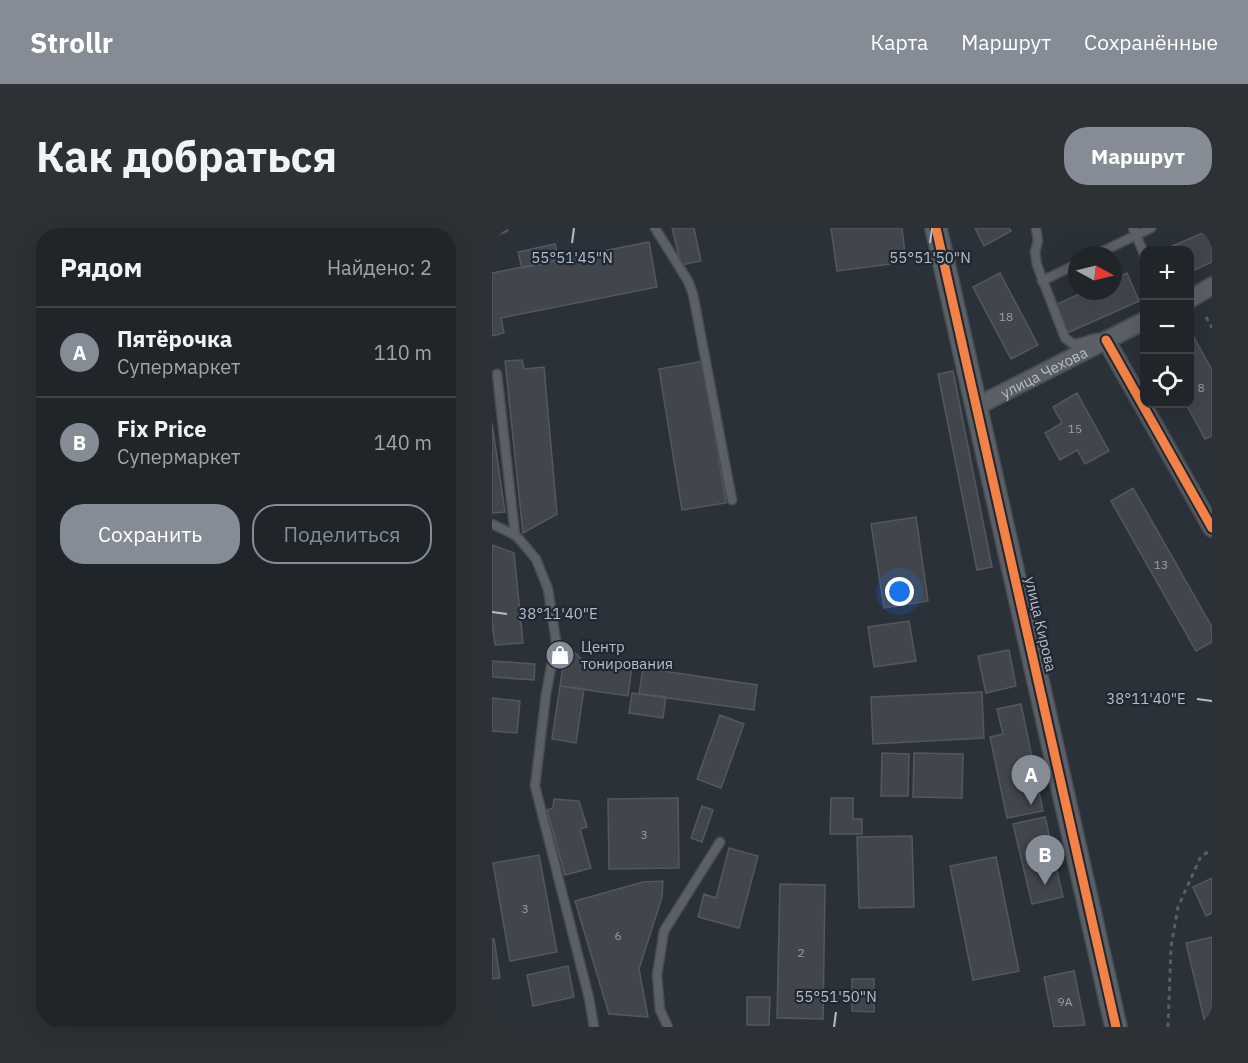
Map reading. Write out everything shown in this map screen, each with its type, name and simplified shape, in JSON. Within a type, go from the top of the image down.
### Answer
[{"type":"street","name":"улица Кирова","points":[[936,228],[1116,1027]]},
{"type":"street","points":[[1194,297],[1212,286]]},
{"type":"street","name":"улица Чехова","points":[[977,406],[1140,323]]},
{"type":"street","points":[[1106,340],[1212,528]]},
{"type":"lane","points":[[492,232],[504,228]]},
{"type":"lane","points":[[655,228],[688,281],[693,294],[732,500]]},
{"type":"lane","points":[[1036,228],[1038,241],[1035,252],[1042,281],[1065,338],[1073,344],[1082,344],[1098,337],[1106,340]]},
{"type":"lane","points":[[1110,246],[1134,232],[1150,228]]},
{"type":"lane","points":[[1134,232],[1140,246]]},
{"type":"lane","points":[[1042,281],[1068,268]]},
{"type":"lane","points":[[497,374],[515,535]]},
{"type":"lane","points":[[492,524],[515,535],[536,559],[548,589],[556,641],[546,694],[535,786],[589,998],[594,1027]]},
{"type":"lane","points":[[668,1027],[660,1010],[657,975],[664,931],[720,842]]},
{"type":"path","points":[[1206,317],[1212,328]]},
{"type":"path","points":[[1168,1027],[1171,947],[1178,907],[1201,856],[1212,850]]},
{"type":"building","points":[[672,228],[694,228],[701,261],[681,265]]},
{"type":"building","points":[[831,228],[902,228],[906,262],[837,271]]},
{"type":"building","points":[[975,228],[1009,228],[1011,231],[984,246]]},
{"type":"building","points":[[1212,229],[1212,262],[1194,270],[1194,246],[1172,246]]},
{"type":"building","points":[[649,242],[657,287],[501,318],[504,333],[492,336],[492,273]]},
{"type":"building","points":[[555,244],[559,260],[522,268],[518,252]]},
{"type":"building","points":[[1000,273],[1038,345],[1011,359],[973,287]]},
{"type":"building","points":[[1127,273],[1139,301],[1065,334],[1053,306],[1068,299],[1122,300],[1122,275]]},
{"type":"building","points":[[1194,337],[1212,370],[1212,436],[1205,439],[1188,408],[1194,408]]},
{"type":"building","points":[[522,360],[524,369],[544,367],[557,514],[523,533],[505,361]]},
{"type":"building","points":[[703,361],[726,503],[682,510],[659,369]]},
{"type":"building","points":[[953,371],[992,567],[977,570],[938,374]]},
{"type":"building","points":[[1077,393],[1109,451],[1085,464],[1077,450],[1060,460],[1045,433],[1062,423],[1053,407]]},
{"type":"building","points":[[492,423],[505,512],[492,513]]},
{"type":"building","points":[[1133,488],[1212,627],[1212,642],[1196,651],[1111,501]]},
{"type":"building","points":[[916,517],[928,601],[884,608],[871,524]]},
{"type":"building","points":[[492,545],[514,553],[523,643],[495,645],[492,622]]},
{"type":"building","points":[[909,621],[916,661],[874,667],[868,627]]},
{"type":"building","points":[[566,645],[583,660],[632,667],[628,696],[560,686]]},
{"type":"building","points":[[1009,650],[1016,686],[986,693],[978,656]]},
{"type":"building","points":[[492,661],[535,664],[534,680],[492,677]]},
{"type":"building","points":[[643,668],[757,685],[754,710],[639,694]]},
{"type":"building","points":[[560,686],[584,689],[576,743],[552,739]]},
{"type":"building","points":[[982,692],[984,738],[873,744],[871,697]]},
{"type":"building","points":[[632,693],[666,697],[663,718],[629,713]]},
{"type":"building","points":[[492,698],[520,701],[517,733],[492,731]]},
{"type":"building","points":[[1021,704],[1043,811],[1007,818],[990,737],[1003,734],[997,709]]},
{"type":"building","points":[[720,715],[744,724],[721,788],[697,779]]},
{"type":"building","points":[[882,753],[909,754],[908,796],[881,796]]},
{"type":"building","points":[[914,753],[963,754],[962,798],[913,797]]},
{"type":"building","points":[[678,798],[679,868],[609,869],[608,799]]},
{"type":"building","points":[[831,798],[853,798],[853,819],[862,819],[862,834],[830,834]]},
{"type":"building","points":[[554,799],[579,801],[587,827],[580,829],[591,868],[565,875],[547,810],[553,808]]},
{"type":"building","points":[[702,806],[713,810],[702,842],[691,838]]},
{"type":"building","points":[[1045,817],[1063,897],[1032,904],[1013,824]]},
{"type":"building","points":[[912,836],[914,907],[859,908],[857,837]]},
{"type":"building","points":[[729,848],[758,856],[739,928],[698,917],[704,894],[716,898]]},
{"type":"building","points":[[539,855],[557,952],[510,961],[493,863]]},
{"type":"building","points":[[996,857],[1019,971],[973,980],[950,866]]},
{"type":"building","points":[[1212,878],[1212,913],[1206,916],[1193,887]]},
{"type":"building","points":[[663,881],[662,897],[639,969],[648,1017],[609,1014],[575,901],[643,882]]},
{"type":"building","points":[[780,884],[825,885],[823,1019],[777,1018]]},
{"type":"building","points":[[1212,937],[1212,1027],[1206,1027],[1186,943]]},
{"type":"building","points":[[492,939],[494,939],[500,978],[492,979]]},
{"type":"building","points":[[568,966],[574,997],[533,1006],[527,975]]},
{"type":"building","points":[[1074,971],[1085,1025],[1054,1027],[1044,977]]},
{"type":"building","points":[[852,979],[874,979],[874,1012],[852,1011]]},
{"type":"building","points":[[747,997],[770,997],[769,1025],[747,1025]]},
{"type":"cycle path","points":[[936,228],[1116,1027]]},
{"type":"cycle path","points":[[1106,340],[1212,528]]},
{"type":"place","name":"Центр тонирования","points":[[560,655]]},
{"type":"place","name":"Пятёрочка","points":[[1031,805]]},
{"type":"place","name":"Fix Price","points":[[1045,885]]}]
